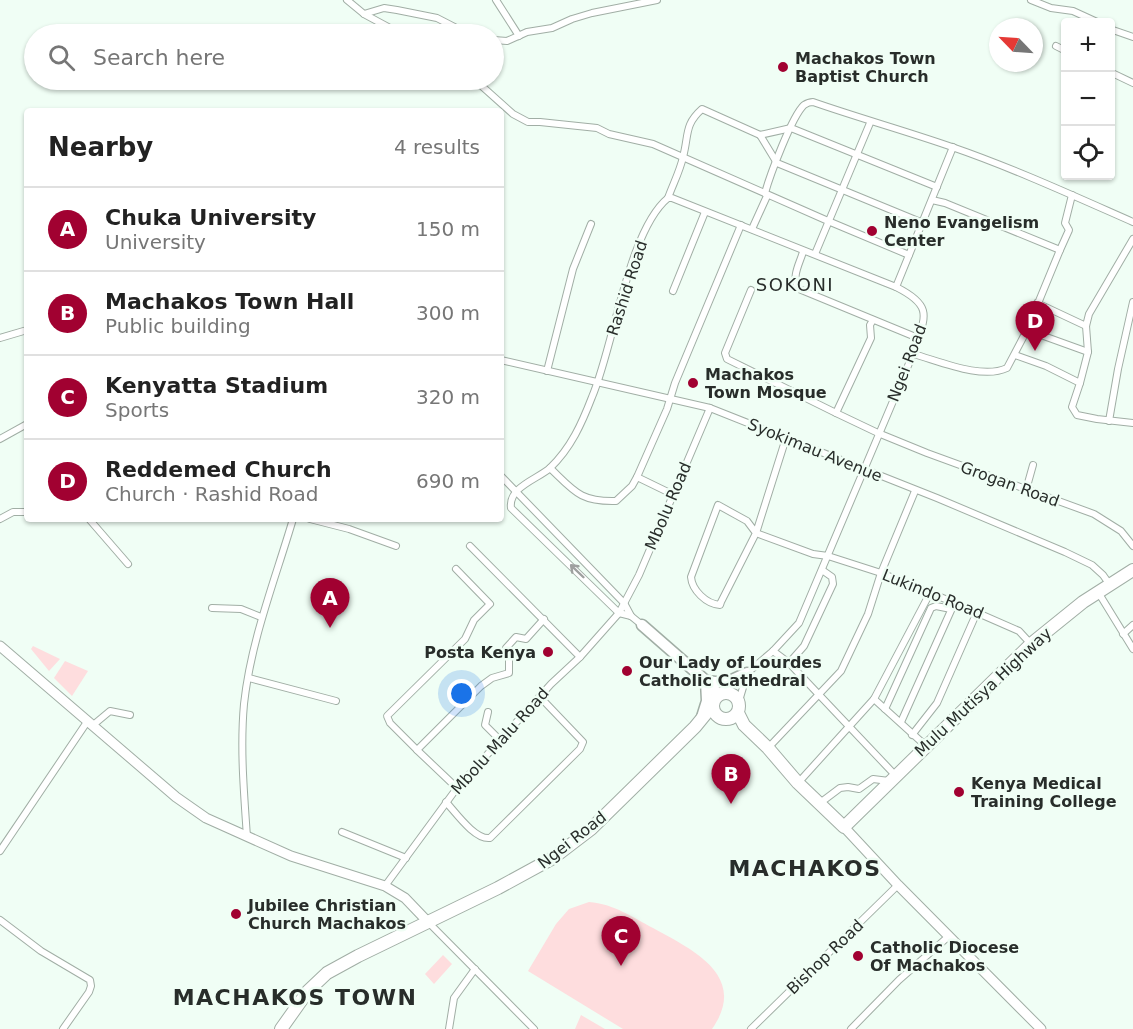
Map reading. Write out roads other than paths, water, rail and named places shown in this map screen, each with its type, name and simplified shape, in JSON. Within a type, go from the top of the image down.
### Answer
[{"type":"highway","name":"Mulu Mutisya Highway","points":[[844,827],[1031,644],[1098,591],[1133,570]]},
{"type":"highway","points":[[733,713],[717,716],[718,698],[733,694],[733,713],[768,748],[798,783],[844,827]]},
{"type":"highway","name":"Ngei Road","points":[[281,1029],[308,991],[327,973],[357,956],[535,870],[554,858],[591,829],[698,723],[718,698]]},
{"type":"highway","points":[[698,723],[733,713]]},
{"type":"main road","points":[[642,625],[706,681],[718,698]]},
{"type":"main road","points":[[0,646],[190,808],[206,818],[306,862],[385,886],[405,898],[428,922]]},
{"type":"main road","points":[[706,681],[725,683],[747,673]]},
{"type":"main road","points":[[698,723],[707,700],[706,681]]},
{"type":"main road","points":[[844,827],[898,885],[1041,1029]]},
{"type":"street","points":[[347,0],[364,14],[382,24]]},
{"type":"street","points":[[496,0],[519,36]]},
{"type":"street","points":[[504,41],[526,32],[552,28],[572,18],[657,0]]},
{"type":"street","points":[[1031,0],[1051,8],[1073,11],[1088,18]]},
{"type":"street","points":[[364,14],[384,8],[437,18],[449,24]]},
{"type":"street","points":[[1115,31],[1133,37]]},
{"type":"street","points":[[1056,46],[1061,49]]},
{"type":"street","points":[[1115,74],[1133,83]]},
{"type":"street","points":[[486,90],[513,114],[528,122],[597,128],[609,134],[653,144],[909,255]]},
{"type":"street","points":[[752,229],[767,196],[765,193],[791,128],[804,105],[813,102],[870,123],[953,147],[1133,222]]},
{"type":"street","name":"Rashid Road","points":[[516,492],[550,468],[578,431],[598,383],[633,259],[653,214],[658,206],[668,198],[683,157],[687,131],[692,118],[702,109],[760,135]]},
{"type":"street","points":[[815,254],[870,123]]},
{"type":"street","points":[[922,223],[777,163],[760,135],[791,128],[936,187]]},
{"type":"street","points":[[668,198],[752,229],[803,252],[815,254],[896,288],[953,147]]},
{"type":"street","points":[[913,354],[973,370],[1001,371],[1007,368],[1027,330],[1069,230],[1065,223],[1072,195]]},
{"type":"street","points":[[932,200],[945,203],[1060,250]]},
{"type":"street","points":[[673,291],[705,212]]},
{"type":"street","points":[[547,371],[573,269],[591,224]]},
{"type":"street","points":[[550,468],[577,493],[594,501],[616,501],[632,486],[667,409],[669,398],[741,225]]},
{"type":"street","points":[[1133,239],[1089,314],[1086,326],[1088,352],[1072,407],[1074,412],[1082,417],[1133,423]]},
{"type":"street","points":[[803,252],[795,276],[795,284],[799,290],[918,338]]},
{"type":"street","name":"Ngei Road","points":[[718,698],[773,651],[799,623],[913,354],[925,320],[922,306],[911,295],[896,288]]},
{"type":"street","name":"Grogan Road","points":[[751,290],[725,353],[727,359],[878,433],[1094,514],[1121,531],[1133,546]]},
{"type":"street","points":[[1109,421],[1133,302]]},
{"type":"street","points":[[1037,303],[1086,326]]},
{"type":"street","points":[[836,413],[871,338],[870,325],[873,320]]},
{"type":"street","points":[[1027,330],[1088,352]]},
{"type":"street","points":[[0,338],[24,331]]},
{"type":"street","points":[[1015,355],[1046,366],[1080,383]]},
{"type":"street","name":"Syokimau Avenue","points":[[504,361],[710,408],[1074,556],[1092,565],[1110,585]]},
{"type":"street","name":"Mbolu Road","points":[[624,603],[639,574],[710,408]]},
{"type":"street","points":[[0,439],[24,426]]},
{"type":"street","points":[[786,438],[756,533],[720,605],[701,596],[692,584],[691,577],[718,505],[747,521],[756,533],[813,554],[828,556]]},
{"type":"street","points":[[1026,490],[1034,465]]},
{"type":"street","points":[[637,477],[672,494]]},
{"type":"street","points":[[504,479],[624,603],[631,616],[642,625]]},
{"type":"street","points":[[768,748],[841,671],[868,614],[881,573],[915,491]]},
{"type":"street","points":[[516,492],[512,497],[511,508],[618,613],[631,616]]},
{"type":"street","points":[[0,519],[14,512],[24,512]]},
{"type":"street","points":[[92,522],[128,564]]},
{"type":"street","points":[[247,837],[242,725],[261,617],[292,522]]},
{"type":"street","points":[[321,522],[396,546]]},
{"type":"street","points":[[470,546],[580,657]]},
{"type":"street","name":"Lukindo Road","points":[[828,556],[881,573],[930,593],[953,606],[977,612],[1019,631],[1031,644]]},
{"type":"street","points":[[456,569],[490,604],[474,620],[465,639],[387,716],[390,723],[457,788]]},
{"type":"street","points":[[789,663],[804,646],[833,584],[832,577],[822,570]]},
{"type":"street","points":[[1098,591],[1133,649]]},
{"type":"street","points":[[798,783],[874,699],[930,593]]},
{"type":"street","name":"Mbolu Malu Road","points":[[385,886],[457,788],[499,739],[580,657],[624,603]]},
{"type":"street","points":[[885,709],[931,608],[953,606],[900,722]]},
{"type":"street","points":[[212,608],[241,609],[261,617]]},
{"type":"street","points":[[912,735],[936,703],[977,612]]},
{"type":"street","points":[[417,750],[481,686],[492,678],[509,673],[509,654],[506,648],[516,637],[526,639],[544,619]]},
{"type":"street","points":[[1123,634],[1133,625]]},
{"type":"street","points":[[773,651],[789,663],[820,694],[892,778]]},
{"type":"street","points":[[733,713],[747,673]]},
{"type":"street","points":[[249,678],[336,701]]},
{"type":"street","points":[[446,802],[478,836],[490,838],[580,749],[583,741],[540,697]]},
{"type":"street","points":[[874,699],[926,747]]},
{"type":"street","points":[[0,851],[89,724],[110,711],[130,715]]},
{"type":"street","points":[[488,712],[485,725],[499,739]]},
{"type":"street","points":[[820,803],[840,788],[859,789],[873,779],[892,778]]},
{"type":"street","points":[[342,832],[406,858]]},
{"type":"street","name":"Bishop Road","points":[[752,1029],[898,885]]},
{"type":"street","points":[[0,920],[41,951],[90,980],[89,992],[63,1029]]},
{"type":"street","points":[[428,922],[534,1029]]},
{"type":"street","points":[[851,1029],[905,974],[949,936]]},
{"type":"street","points":[[449,1029],[454,998],[475,969]]},
{"type":"place","name":"Machakos Town Baptist Church","points":[[783,67]]},
{"type":"place","name":"Neno Evangelism Center","points":[[872,231]]},
{"type":"place","name":"Reddemed Church","points":[[1035,351]]},
{"type":"place","name":"Machakos Town Mosque","points":[[693,383]]},
{"type":"place","name":"Chuka University","points":[[330,628]]},
{"type":"place","name":"Posta Kenya","points":[[548,652]]},
{"type":"place","name":"Our Lady of Lourdes Catholic Cathedral","points":[[627,671]]},
{"type":"place","name":"Kenya Medical Training College","points":[[959,792]]},
{"type":"place","name":"Machakos Town Hall","points":[[731,804]]},
{"type":"place","name":"Jubilee Christian Church Machakos","points":[[236,914]]},
{"type":"place","name":"Catholic Diocese Of Machakos","points":[[858,956]]},
{"type":"place","name":"Kenyatta Stadium","points":[[621,966]]},
{"type":"district","name":"SOKONI","points":[[795,284]]},
{"type":"district","name":"MACHAKOS","points":[[805,868]]},
{"type":"district","name":"MACHAKOS TOWN","points":[[295,997]]}]
